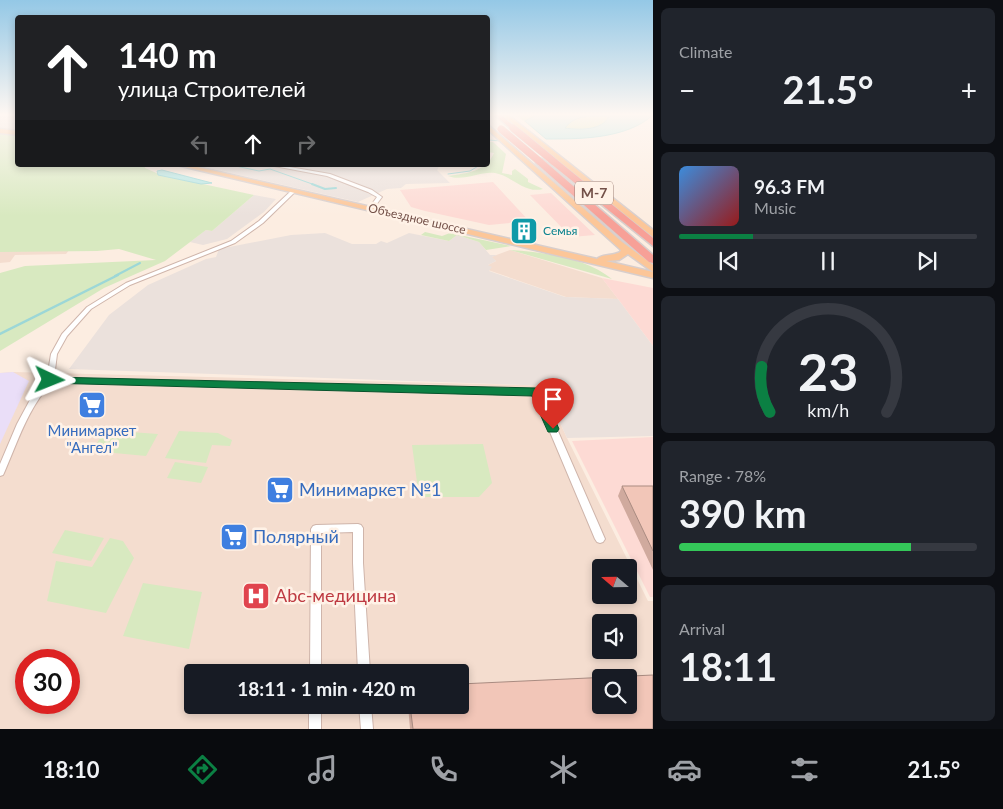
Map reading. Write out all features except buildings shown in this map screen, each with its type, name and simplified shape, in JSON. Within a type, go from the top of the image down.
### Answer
[{"type":"highway","name":"М-7","points":[[523,148],[653,260]]},
{"type":"highway","name":"М-7","points":[[537,148],[653,243]]},
{"type":"main road","points":[[511,148],[588,216],[653,269]]},
{"type":"main road","points":[[516,152],[518,148]]},
{"type":"main road","points":[[538,148],[549,150]]},
{"type":"main road","points":[[547,148],[653,234]]},
{"type":"main road","name":"Объездное шоссе","points":[[189,167],[371,208],[653,276]]},
{"type":"main road","points":[[575,256],[616,258],[625,251],[621,244]]},
{"type":"street","points":[[282,167],[328,175],[370,191],[380,198],[371,208]]},
{"type":"street","points":[[0,473],[29,409],[42,387],[50,380],[54,354],[64,336],[89,308],[128,284],[233,242],[261,222],[294,191]]},
{"type":"street","points":[[50,380],[227,386],[537,392],[600,539]]},
{"type":"street","points":[[315,664],[316,529],[358,528],[364,664]]},
{"type":"street","points":[[315,714],[315,729]]},
{"type":"street","points":[[366,714],[367,729]]},
{"type":"shaded area","points":[[205,167],[439,167],[437,170],[450,183],[406,184],[401,188],[387,189],[358,202]]},
{"type":"shaded area","points":[[493,182],[529,221],[489,225],[425,211],[411,207],[400,190]]},
{"type":"shaded area","points":[[551,193],[595,235],[571,237],[530,195]]},
{"type":"shaded area","points":[[254,195],[276,199],[264,212],[227,239],[203,245],[190,242],[206,230],[212,231]]},
{"type":"shaded area","points":[[325,233],[352,244],[376,244],[381,241],[387,243],[409,233],[449,241],[457,235],[479,242],[490,255],[497,255],[492,257],[496,261],[488,265],[492,267],[489,271],[565,297],[618,299],[653,346],[653,436],[567,438],[547,394],[557,394],[553,386],[69,369],[109,315],[148,285],[206,259],[216,257],[219,249],[291,235]]},
{"type":"shaded area","points":[[0,244],[74,244],[66,254],[15,255],[10,262],[0,263]]},
{"type":"shaded area","points":[[510,250],[602,278],[618,299],[566,297],[488,270],[488,265],[496,261],[491,257]]},
{"type":"shaded area","points":[[602,278],[653,288],[653,346],[618,299]]},
{"type":"shaded area","points":[[13,372],[29,381],[0,444],[0,373]]},
{"type":"shaded area","points":[[0,373],[554,386],[557,394],[547,394],[627,559],[592,559],[592,604],[638,604],[638,581],[648,601],[653,601],[653,729],[0,729]]},
{"type":"shaded area","points":[[653,437],[653,597],[650,597],[638,573],[638,559],[631,559],[572,441]]},
{"type":"green space","points":[[0,148],[15,148],[15,167],[145,167],[161,175],[254,195],[212,231],[206,230],[165,261],[104,288],[0,351],[0,273],[25,266],[156,260],[119,249],[0,252]]},
{"type":"green space","points":[[490,148],[500,148],[506,154],[502,173],[512,175],[512,171],[515,169],[528,179],[528,182],[543,189],[536,190],[524,187],[495,173],[484,173],[460,178],[448,176],[462,174],[482,167],[490,167],[490,160],[494,153],[490,152]]},
{"type":"green space","points":[[425,232],[442,236],[450,233],[511,246],[486,250],[479,242],[457,235],[449,241],[421,235]]},
{"type":"green space","points":[[510,250],[564,257],[590,266],[612,279]]},
{"type":"green space","points":[[104,430],[158,434],[146,456],[93,451]]},
{"type":"green space","points":[[179,431],[218,433],[232,440],[230,446],[212,445],[206,463],[165,458]]},
{"type":"green space","points":[[483,444],[492,483],[479,497],[419,497],[412,445]]},
{"type":"green space","points":[[175,462],[208,467],[201,483],[167,478]]},
{"type":"green space","points":[[65,530],[104,538],[91,561],[52,553]]},
{"type":"green space","points":[[110,538],[123,541],[134,558],[106,613],[47,601],[56,561],[92,567]]},
{"type":"green space","points":[[143,583],[202,592],[189,649],[123,636]]},
{"type":"water","points":[[162,170],[212,183],[201,184],[158,175],[157,171]]},
{"type":"waterway","points":[[240,167],[259,171],[270,169],[315,185]]},
{"type":"waterway","points":[[448,174],[470,171],[477,167]]},
{"type":"waterway","points":[[312,184],[325,189],[336,188]]},
{"type":"waterway","points":[[115,276],[140,263]]},
{"type":"waterway","points":[[0,334],[118,275]]},
{"type":"place","name":"Семья","points":[[524,231]]},
{"type":"place","name":"Минимаркет \"Ангел\"","points":[[92,405]]},
{"type":"place","name":"Минимаркет №1","points":[[280,490]]},
{"type":"place","name":"Полярный","points":[[234,537]]},
{"type":"place","name":"Abc-медицина","points":[[256,596]]},
{"type":"route","points":[[50,380],[227,386],[537,392],[553,429]]}]
